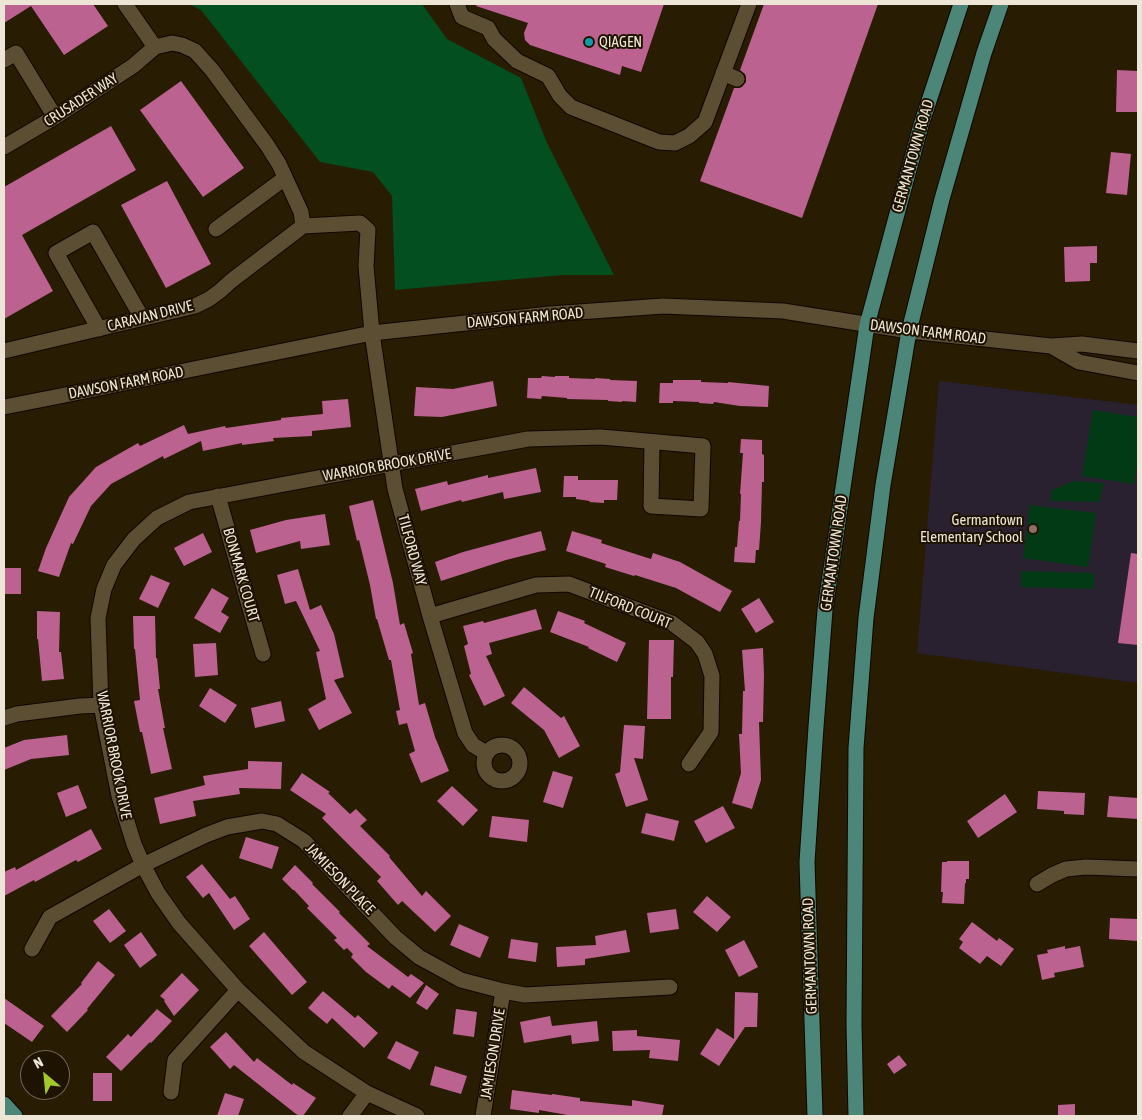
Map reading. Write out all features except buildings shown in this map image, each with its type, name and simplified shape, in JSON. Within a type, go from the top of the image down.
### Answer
[{"type":"main road","name":"GERMANTOWN ROAD","points":[[815,1116],[807,862],[825,610],[867,325],[921,125],[961,4]]},
{"type":"main road","points":[[856,1116],[854,1024],[856,748],[866,618],[882,485],[908,332],[942,199],[984,53],[1001,4]]},
{"type":"main road","points":[[4,1104],[15,1116]]},
{"type":"street","points":[[125,4],[155,47],[172,43],[182,45],[195,51],[212,70],[279,164],[301,212],[303,226],[360,223],[368,230],[366,266],[372,333]]},
{"type":"street","points":[[457,4],[462,17],[488,28],[494,39],[516,61],[548,76],[560,96],[571,107],[659,142],[675,142],[689,136],[705,122],[730,76],[749,4]]},
{"type":"street","name":"CRUSADER WAY","points":[[4,147],[55,117],[133,66],[155,47]]},
{"type":"street","points":[[4,60],[16,53],[55,117]]},
{"type":"street","points":[[216,229],[286,178]]},
{"type":"street","name":"CARAVAN DRIVE","points":[[4,351],[195,306],[209,298],[303,226]]},
{"type":"street","points":[[99,329],[56,253],[93,232],[142,318]]},
{"type":"street","name":"DAWSON FARM ROAD","points":[[4,407],[372,333],[550,314],[663,306],[783,311],[908,332],[1051,346],[1082,344],[1138,351]]},
{"type":"street","name":"TILFORD WAY","points":[[372,333],[395,489],[465,733],[473,745],[486,753]]},
{"type":"street","name":"DAWSON FARM ROAD","points":[[1051,346],[1079,362],[1138,373]]},
{"type":"street","name":"WARRIOR BROOK DRIVE","points":[[417,1116],[367,1093],[304,1052],[238,990],[179,922],[158,893],[143,866],[134,844],[119,796],[101,705],[98,618],[104,589],[114,565],[134,539],[157,518],[189,502],[528,439],[601,437],[704,446],[701,509],[652,506],[652,442]]},
{"type":"street","name":"BONMARK COURT","points":[[218,496],[263,654]]},
{"type":"street","name":"TILFORD COURT","points":[[430,616],[536,585],[569,584],[672,623],[697,642],[705,654],[712,676],[711,732],[689,764]]},
{"type":"street","points":[[4,718],[35,711],[101,705]]},
{"type":"street","name":"JAMIESON PLACE","points":[[32,949],[50,917],[143,866],[227,827],[262,821],[277,824],[304,841],[395,936],[419,957],[461,980],[525,995],[670,987]]},
{"type":"street","points":[[1037,884],[1066,869],[1086,867],[1138,869]]},
{"type":"street","points":[[171,1092],[175,1060],[238,990]]},
{"type":"street","name":"JAMIESON DRIVE","points":[[482,1116],[503,991]]},
{"type":"street","points":[[350,1116],[367,1093]]},
{"type":"shaded area","name":"Germantown Elementary School","points":[[939,381],[1138,405],[1138,683],[917,653]]},
{"type":"green space","points":[[189,4],[422,4],[447,39],[521,78],[547,143],[614,275],[563,275],[395,290],[392,196],[373,172],[320,162],[201,10]]},
{"type":"green space","points":[[1093,410],[1138,417],[1138,458],[1134,484],[1082,476]]},
{"type":"green space","points":[[1073,481],[1104,483],[1099,502],[1051,501],[1051,491]]},
{"type":"green space","points":[[1030,505],[1096,513],[1088,567],[1023,558]]},
{"type":"green space","points":[[1021,571],[1094,573],[1094,589],[1021,587]]},
{"type":"place","name":"QIAGEN","points":[[589,42]]},
{"type":"place","name":"Germantown Elementary School","points":[[1033,529]]}]
